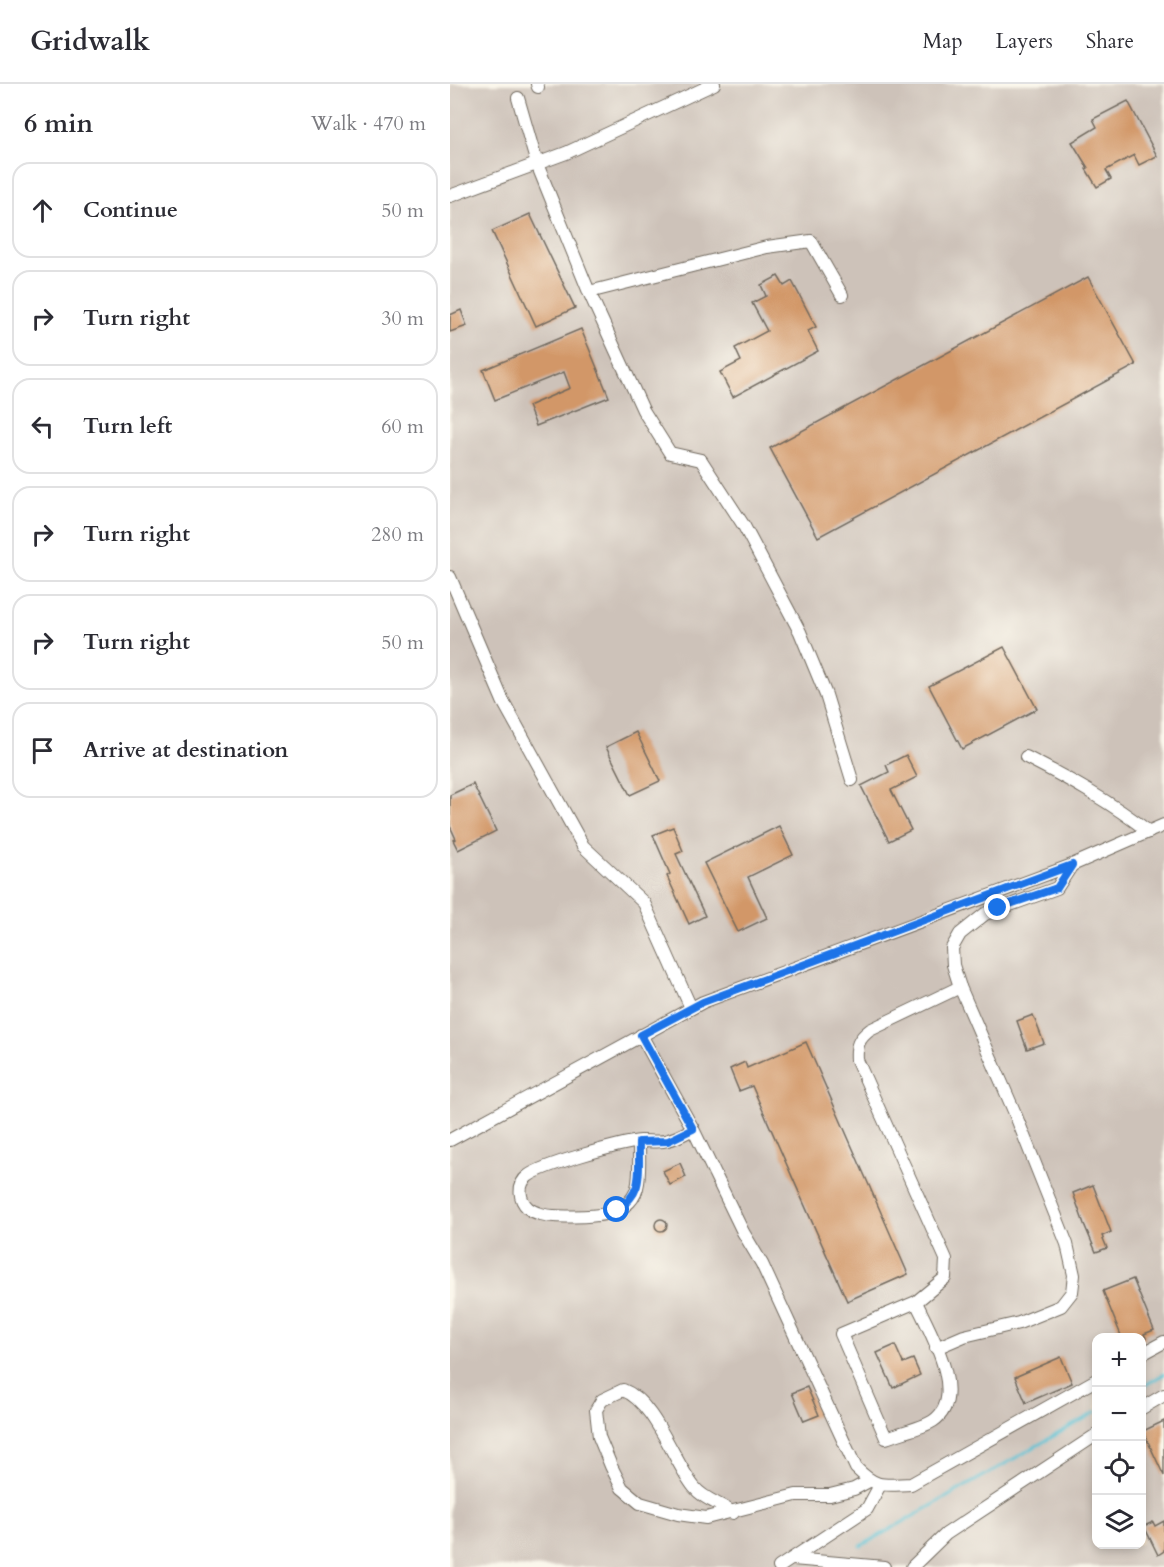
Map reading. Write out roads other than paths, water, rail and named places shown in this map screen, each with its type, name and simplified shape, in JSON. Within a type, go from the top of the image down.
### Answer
[{"type":"street","points":[[450,196],[537,164],[634,123],[714,84]]},
{"type":"street","points":[[518,98],[537,164],[589,292],[643,410],[670,453],[701,460],[744,526],[800,632],[826,694],[852,780]]},
{"type":"street","points":[[589,292],[767,247],[811,242],[842,295]]},
{"type":"street","points":[[450,577],[503,701],[583,846],[644,903],[691,1008]]},
{"type":"street","points":[[1026,757],[1124,812],[1149,832]]},
{"type":"street","points":[[450,1140],[691,1008],[1072,865],[1164,825]]},
{"type":"street","points":[[936,1348],[964,1336],[1019,1323],[1061,1306],[1072,1292],[1074,1275],[1067,1244],[1023,1133],[960,987],[953,964],[952,948],[960,934],[985,914],[1057,888],[1072,865]]},
{"type":"street","points":[[916,1302],[943,1363],[948,1383],[945,1409],[933,1421],[885,1438],[841,1334],[916,1302],[945,1278],[946,1259],[857,1060],[856,1048],[860,1038],[870,1030],[960,987]]},
{"type":"street","points":[[641,1035],[693,1129],[743,1232],[762,1264],[856,1468],[874,1483]]},
{"type":"street","points":[[639,1142],[638,1185],[631,1200],[617,1210],[595,1216],[550,1216],[530,1210],[524,1203],[520,1192],[521,1184],[528,1176],[553,1165],[639,1142],[668,1141],[693,1129]]},
{"type":"street","points":[[1146,1352],[1164,1342]]},
{"type":"street","points":[[733,1513],[723,1504],[703,1497],[693,1486],[651,1414],[632,1392],[624,1390],[602,1400],[596,1410],[599,1437],[610,1466],[622,1488],[640,1503],[678,1515],[706,1518],[733,1513],[796,1495],[830,1496],[874,1483],[911,1484],[1092,1382]]},
{"type":"street","points":[[1146,1406],[1164,1395]]},
{"type":"street","points":[[912,1567],[946,1534],[1092,1437]]},
{"type":"street","points":[[779,1567],[867,1509],[874,1483]]},
{"type":"street","points":[[793,1559],[884,1567]]},
{"type":"waterway","points":[[1146,1385],[1164,1374]]},
{"type":"waterway","points":[[861,1546],[1092,1414]]}]
